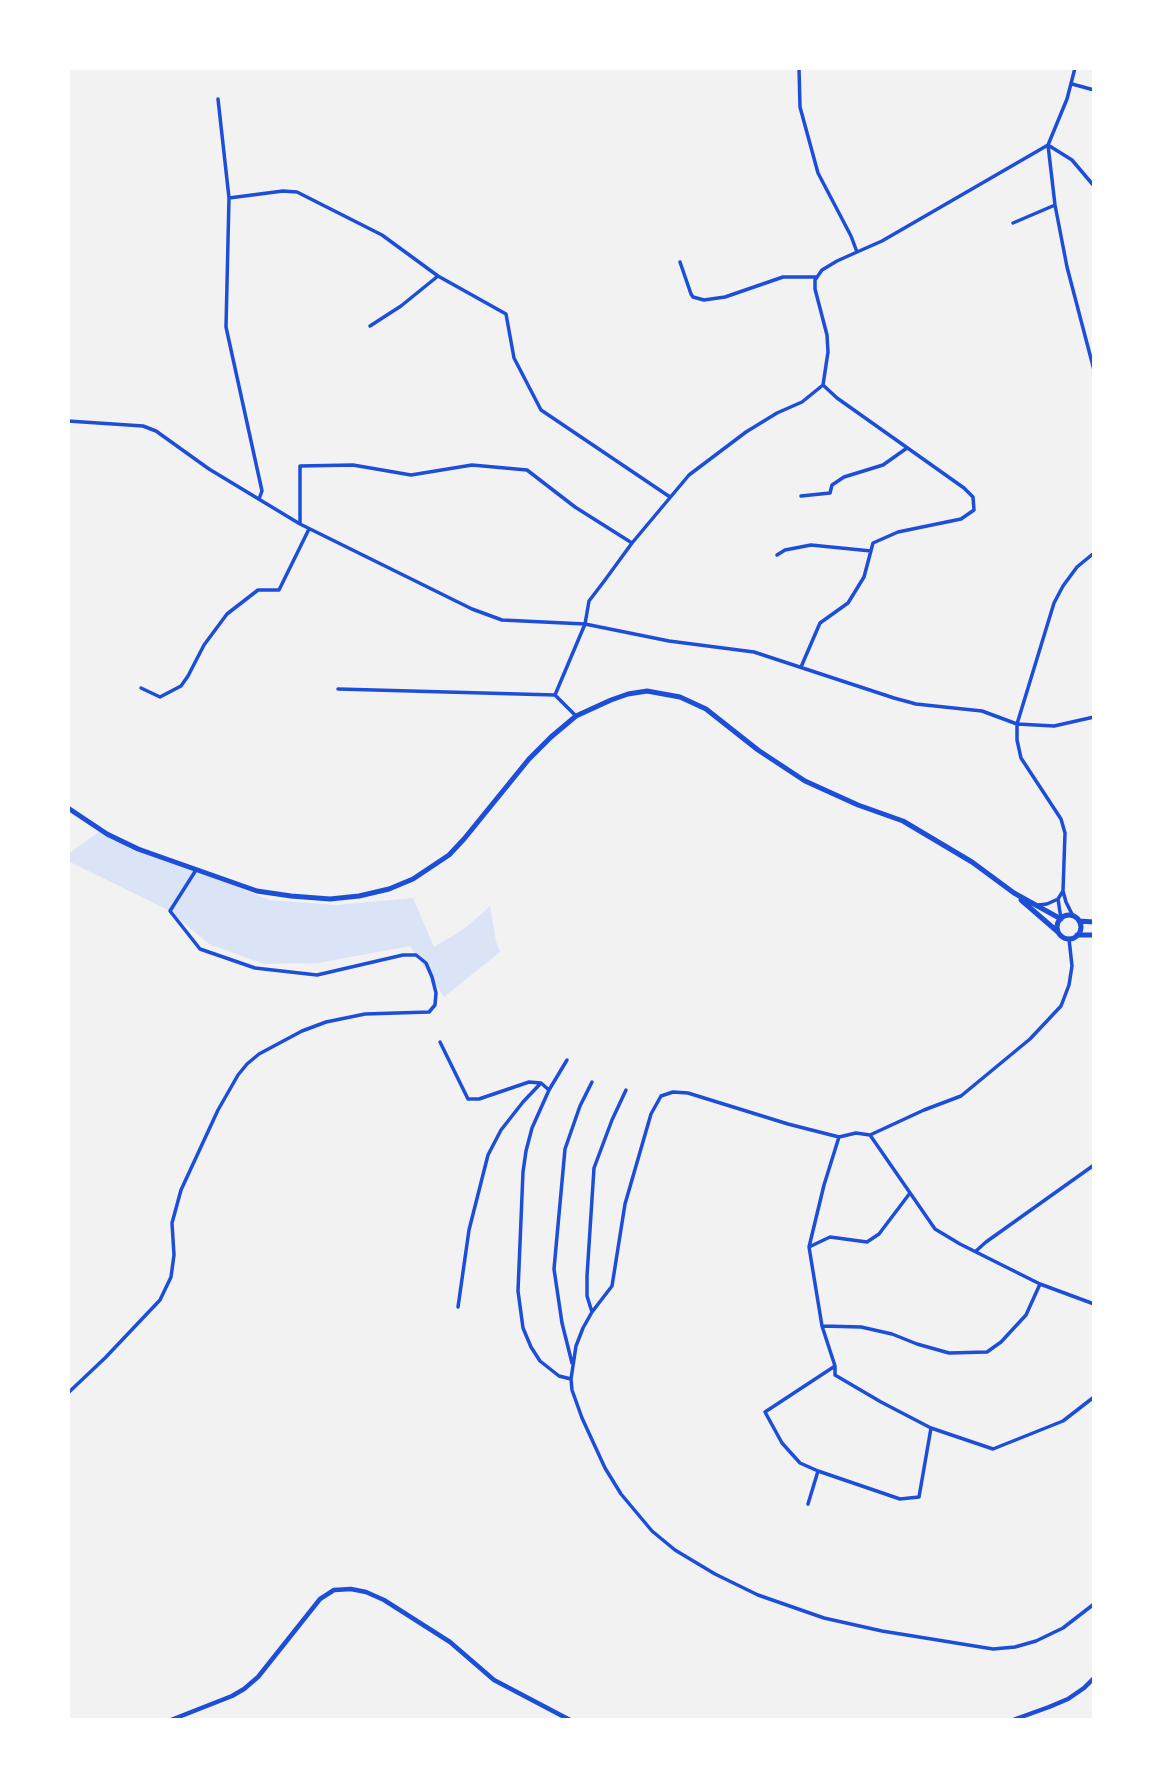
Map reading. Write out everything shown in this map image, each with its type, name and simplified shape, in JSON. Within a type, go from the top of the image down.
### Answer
[{"type":"main road","points":[[68,808],[138,849],[257,891],[330,899],[359,896],[389,889],[413,878],[449,855],[528,759],[576,716],[628,694],[647,691],[680,697],[706,709],[753,747],[805,781],[902,821],[972,862],[1069,939],[1077,935],[1094,935]]},
{"type":"main road","points":[[1014,893],[1061,919]]},
{"type":"main road","points":[[1060,934],[1058,926],[1061,919],[1073,916],[1081,926],[1077,935]]},
{"type":"main road","points":[[1079,921],[1094,922]]},
{"type":"street","points":[[799,68],[800,107],[818,173],[857,252]]},
{"type":"street","points":[[1075,68],[1067,99],[1048,145],[1055,205],[1067,267],[1094,370]]},
{"type":"street","points":[[1071,84],[1094,90]]},
{"type":"street","points":[[218,99],[229,198],[226,327],[262,491],[259,499]]},
{"type":"street","points":[[555,695],[585,624],[589,601],[670,497],[689,475],[746,432],[777,413],[802,402],[822,385],[828,352],[827,335],[814,289],[817,276],[822,270],[882,241],[1048,145]]},
{"type":"street","points":[[1048,145],[1072,160],[1094,186]]},
{"type":"street","points":[[229,198],[284,191],[297,192],[383,235],[438,276],[506,313],[514,358],[541,410],[670,497]]},
{"type":"street","points":[[1013,223],[1055,205]]},
{"type":"street","points":[[680,262],[691,294],[704,300],[724,297],[783,277],[817,276]]},
{"type":"street","points":[[370,326],[401,306],[438,276]]},
{"type":"street","points":[[801,667],[820,623],[848,603],[864,577],[873,542],[898,532],[961,519],[974,510],[973,497],[964,488],[822,385]]},
{"type":"street","points":[[68,421],[143,426],[156,430],[209,469],[309,529],[472,609],[502,620],[585,624],[669,641],[754,652],[916,704],[982,711],[1017,724],[1054,726],[1094,717]]},
{"type":"street","points":[[801,496],[830,493],[832,485],[844,477],[883,465],[907,448]]},
{"type":"street","points":[[300,524],[300,466],[353,465],[411,475],[472,465],[527,470],[575,507],[632,543]]},
{"type":"street","points":[[141,688],[160,697],[181,686],[204,645],[227,614],[258,590],[279,590],[309,529]]},
{"type":"street","points":[[777,555],[785,550],[811,545],[871,551]]},
{"type":"street","points":[[1073,916],[1063,891],[1063,826],[1021,758],[1017,724],[1054,603],[1077,567],[1094,553]]},
{"type":"street","points":[[338,689],[555,695],[576,716]]},
{"type":"street","points":[[68,1393],[106,1358],[160,1300],[171,1277],[174,1255],[172,1223],[181,1190],[218,1110],[247,1064],[302,1031],[326,1022],[365,1014],[429,1012],[435,1005],[436,993],[432,977],[426,963],[416,955],[317,975],[255,968],[200,949],[170,911],[196,870]]},
{"type":"street","points":[[1038,905],[1058,898],[1063,891]]},
{"type":"street","points":[[1058,898],[1061,919]]},
{"type":"street","points":[[1069,939],[1072,967],[1061,1006],[1030,1039],[961,1096],[870,1135],[856,1133],[839,1137],[688,1093],[673,1092],[661,1096],[652,1114],[625,1204],[612,1286],[583,1328],[576,1346],[571,1379],[582,1418],[605,1468],[621,1493],[652,1531],[675,1550],[758,1595],[824,1618],[882,1631],[993,1648],[1015,1647],[1036,1641],[1063,1628],[1094,1604]]},
{"type":"street","points":[[440,1042],[468,1098],[479,1098],[529,1082],[541,1083],[549,1090]]},
{"type":"street","points":[[567,1060],[549,1090],[532,1128],[526,1151],[518,1291],[523,1328],[540,1361],[559,1376],[571,1379]]},
{"type":"street","points":[[458,1307],[469,1230],[488,1155],[501,1130],[541,1083]]},
{"type":"street","points":[[573,1365],[562,1323],[554,1269],[565,1149],[580,1106],[592,1083]]},
{"type":"street","points":[[592,1312],[587,1296],[587,1276],[594,1168],[626,1090]]},
{"type":"street","points":[[870,1135],[935,1230],[1040,1284],[1094,1304]]},
{"type":"street","points":[[839,1137],[809,1247],[822,1326],[835,1366],[835,1375],[931,1428],[993,1448],[1063,1421],[1094,1397]]},
{"type":"street","points":[[976,1251],[1094,1166]]},
{"type":"street","points":[[809,1247],[830,1237],[867,1242],[878,1234],[910,1193]]},
{"type":"street","points":[[822,1326],[861,1327],[949,1353],[986,1352],[1001,1342],[1026,1315],[1040,1284]]},
{"type":"street","points":[[835,1366],[765,1412],[782,1443],[800,1463],[900,1499],[919,1497],[931,1428]]},
{"type":"street","points":[[808,1504],[818,1471]]},
{"type":"street","points":[[170,1720],[244,1689],[258,1677],[320,1599],[334,1590],[351,1589],[384,1600],[450,1642],[494,1680],[570,1720]]},
{"type":"street","points":[[1013,1720],[1068,1699],[1094,1678]]},
{"type":"shaded area","points":[[101,830],[269,900],[336,905],[413,898],[434,947],[464,929],[490,906],[500,952],[444,997],[410,946],[318,963],[264,964],[209,944],[170,911],[68,861],[68,854]]}]
